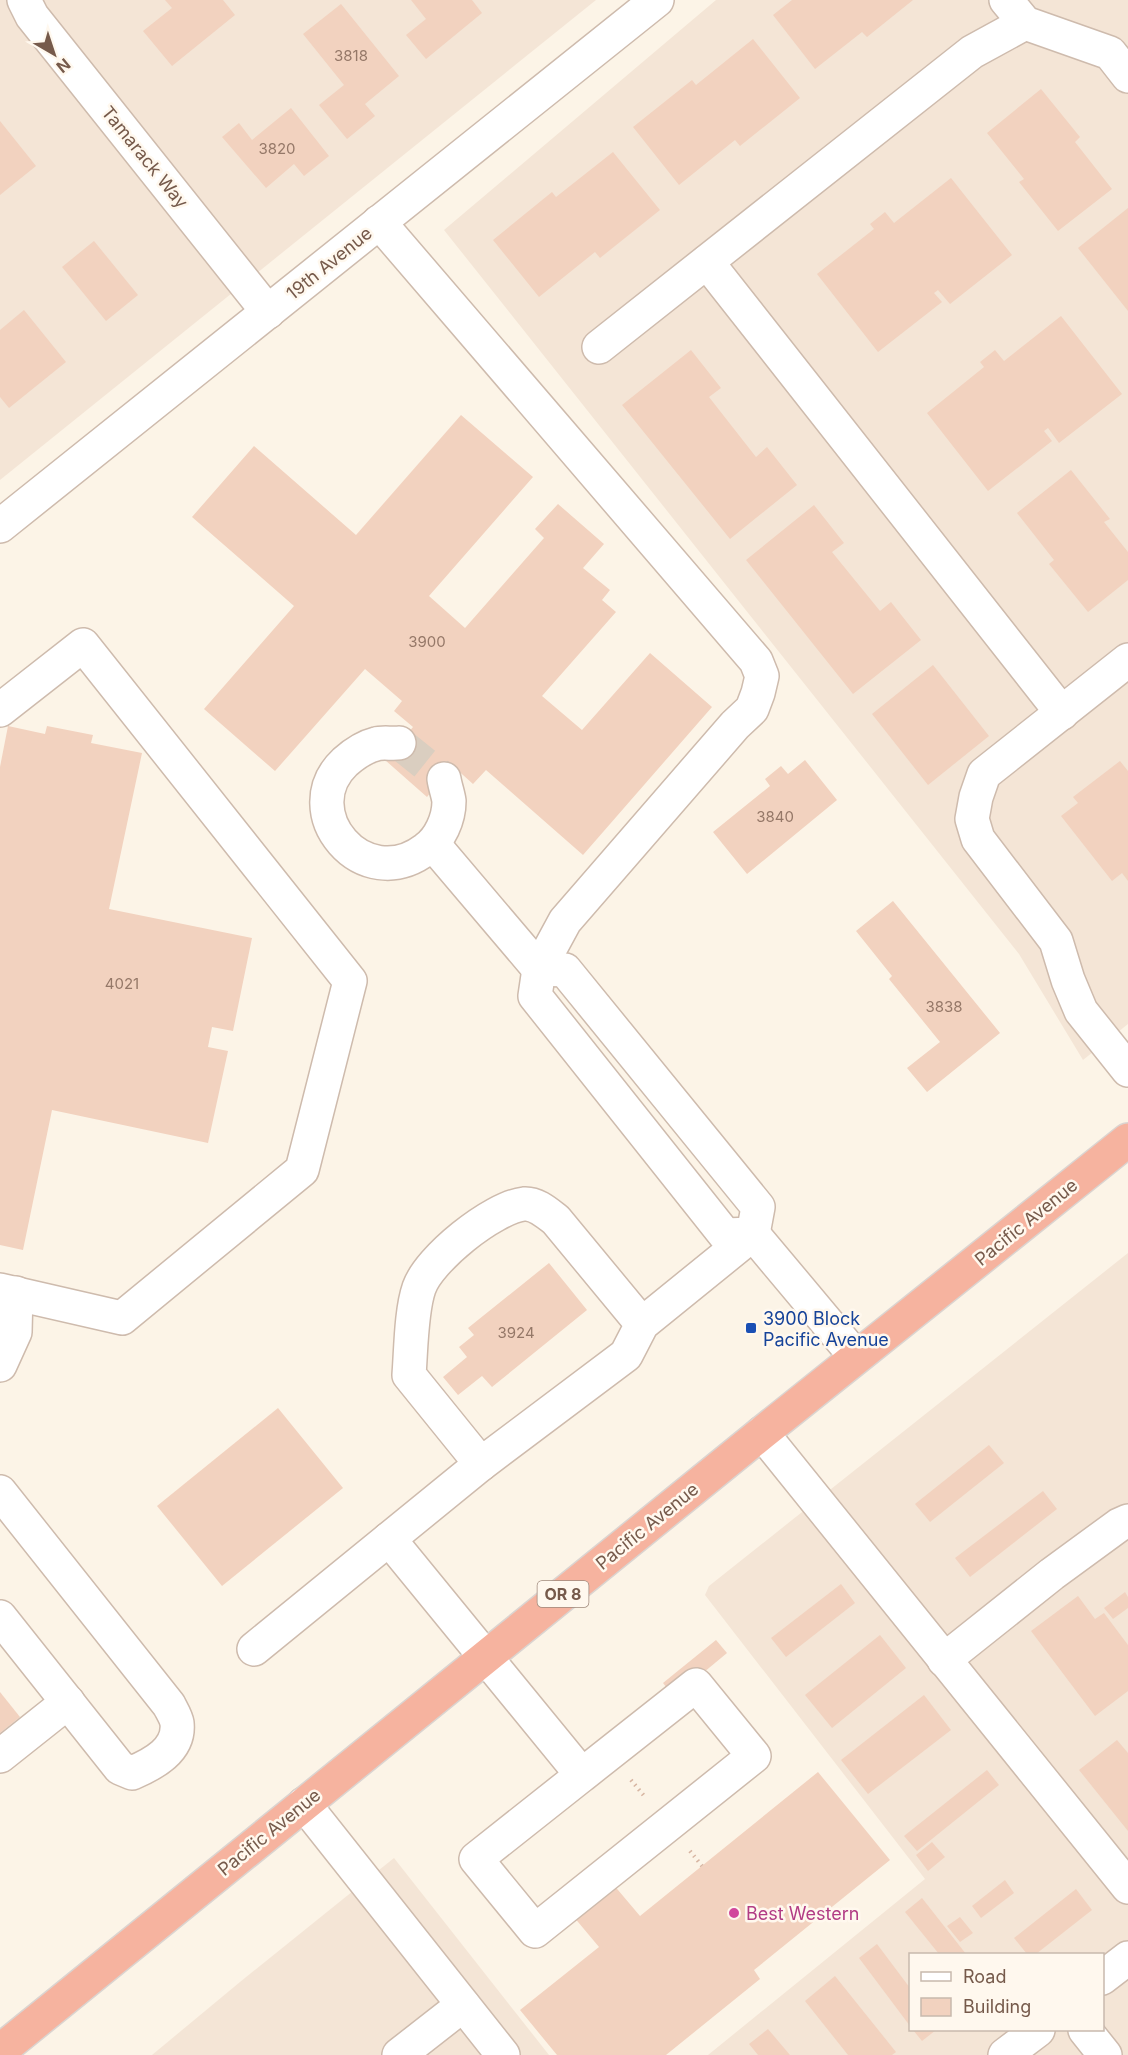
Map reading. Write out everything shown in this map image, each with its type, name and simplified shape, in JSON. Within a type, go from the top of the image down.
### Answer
[{"type":"highway","name":"Pacific Avenue","points":[[0,2050],[1128,1140]]},
{"type":"street","name":"Tamarack Way","points":[[24,0],[32,16],[268,312]]},
{"type":"street","name":"19th Avenue","points":[[0,526],[657,0]]},
{"type":"street","points":[[599,346],[972,52],[1016,11],[1110,53],[1128,76]]},
{"type":"street","points":[[380,222],[756,661],[762,676],[752,710],[735,725],[565,921],[539,969]]},
{"type":"street","points":[[707,262],[1062,713]]},
{"type":"street","points":[[0,710],[82,645],[350,981],[302,1170],[122,1318],[8,1292],[15,1332],[0,1365]]},
{"type":"street","points":[[1128,660],[984,774],[976,797],[972,819],[978,839],[1056,941],[1068,980],[1081,1011],[1128,1070]]},
{"type":"street","points":[[399,743],[376,744],[355,753],[338,768],[329,789],[327,812],[335,834],[350,851],[370,862],[393,864],[415,857],[433,844],[445,824],[449,801],[444,779]]},
{"type":"street","points":[[254,1649],[482,1464],[626,1355],[642,1324],[753,1234],[758,1207],[565,970],[539,969],[433,844]]},
{"type":"street","points":[[482,1464],[409,1375],[418,1288],[431,1266],[453,1246],[480,1224],[505,1210],[526,1204],[543,1210],[556,1220],[642,1324]]},
{"type":"street","points":[[753,1234],[856,1358]]},
{"type":"street","points":[[762,1433],[1128,1887]]},
{"type":"street","points":[[0,1492],[169,1705],[177,1722],[176,1737],[160,1759],[132,1773],[120,1768],[0,1617]]},
{"type":"street","points":[[944,1660],[1052,1574],[1119,1525],[1128,1521]]},
{"type":"street","points":[[389,1539],[582,1774]]},
{"type":"street","points":[[696,1685],[754,1756],[535,1931],[476,1859],[609,1753],[696,1685]]},
{"type":"street","points":[[0,1756],[68,1702]]},
{"type":"street","points":[[304,1804],[503,2055]]},
{"type":"street","points":[[1104,1976],[1128,1958]]},
{"type":"street","points":[[399,2055],[463,2005]]},
{"type":"street","points":[[1005,2055],[1037,2031]]},
{"type":"street","points":[[1085,2031],[1105,2055]]},
{"type":"path","points":[[609,1753],[702,1866]]},
{"type":"shaded area","points":[[0,0],[596,0],[0,480]]},
{"type":"shaded area","points":[[716,0],[1128,0],[1128,1024],[1083,1060],[1019,954],[444,230]]},
{"type":"shaded area","points":[[1128,1253],[1128,2055],[708,2055],[925,1879],[705,1595],[709,1586]]},
{"type":"shaded area","points":[[394,1858],[549,2055],[152,2055],[240,1982]]},
{"type":"building","points":[[165,0],[223,0],[235,15],[172,66],[143,31],[172,8]]},
{"type":"building","points":[[411,0],[472,0],[482,13],[426,59],[406,35],[426,19]]},
{"type":"building","points":[[792,0],[913,0],[867,37],[862,32],[815,69],[773,15]]},
{"type":"building","points":[[341,4],[399,76],[365,104],[375,116],[347,139],[319,105],[344,85],[303,34]]},
{"type":"building","points":[[753,39],[800,98],[740,146],[735,140],[679,185],[633,127],[692,80],[696,85]]},
{"type":"building","points":[[1041,89],[1080,137],[1075,142],[1112,189],[1058,231],[1019,182],[1024,179],[987,133]]},
{"type":"building","points":[[291,108],[329,156],[304,176],[294,164],[266,188],[222,137],[239,123],[252,140]]},
{"type":"building","points":[[0,121],[36,166],[0,195]]},
{"type":"building","points":[[613,152],[660,210],[600,258],[595,252],[539,297],[493,240],[552,192],[556,197]]},
{"type":"building","points":[[951,178],[1012,255],[950,304],[938,290],[934,293],[942,302],[878,352],[817,274],[874,229],[870,224],[885,212],[894,223]]},
{"type":"building","points":[[1128,208],[1128,311],[1078,248]]},
{"type":"building","points":[[94,241],[138,295],[106,321],[62,267]]},
{"type":"building","points":[[24,310],[66,362],[9,408],[0,397],[0,330]]},
{"type":"building","points":[[1061,316],[1122,394],[1059,443],[1048,428],[1044,431],[1052,441],[988,491],[927,413],[984,367],[980,362],[995,350],[1004,361]]},
{"type":"building","points":[[691,350],[721,388],[709,397],[756,457],[767,447],[797,485],[730,539],[622,405]]},
{"type":"building","points":[[461,415],[533,477],[429,596],[465,628],[544,538],[535,529],[558,504],[604,544],[583,568],[610,590],[602,600],[616,612],[542,696],[582,730],[650,653],[712,707],[583,855],[486,770],[473,784],[453,766],[427,797],[385,760],[413,727],[394,711],[402,701],[365,669],[275,771],[204,709],[294,606],[192,517],[254,446],[356,535]]},
{"type":"building","points":[[1071,470],[1110,519],[1104,522],[1128,552],[1128,580],[1088,612],[1049,564],[1054,560],[1017,513]]},
{"type":"building","points":[[814,505],[844,543],[832,552],[880,611],[891,602],[921,640],[853,694],[746,560]]},
{"type":"building","points":[[933,665],[989,736],[928,785],[872,714]]},
{"type":"building","points":[[8,726],[45,734],[47,726],[93,735],[91,743],[142,753],[109,909],[252,938],[233,1031],[212,1027],[208,1047],[228,1051],[208,1143],[52,1110],[23,1250],[0,1245],[0,767]]},
{"type":"building","points":[[805,760],[837,800],[747,874],[713,832],[770,786],[765,779],[781,766],[788,774]]},
{"type":"building","points":[[1120,761],[1128,771],[1128,881],[1122,873],[1112,881],[1061,816],[1078,803],[1073,797]]},
{"type":"building","points":[[893,901],[1000,1033],[927,1092],[907,1068],[940,1042],[889,979],[892,976],[856,931]]},
{"type":"building","points":[[549,1263],[587,1310],[492,1387],[482,1376],[458,1395],[443,1377],[467,1357],[459,1347],[474,1335],[468,1328]]},
{"type":"building","points":[[278,1408],[343,1488],[222,1586],[157,1506]]},
{"type":"building","points":[[989,1445],[1004,1463],[930,1522],[915,1504]]},
{"type":"building","points":[[1043,1491],[1057,1509],[970,1577],[955,1558]]},
{"type":"building","points":[[841,1584],[855,1603],[786,1657],[771,1638]]},
{"type":"building","points":[[1125,1592],[1128,1597],[1128,1608],[1113,1619],[1104,1608]]},
{"type":"building","points":[[1078,1596],[1095,1619],[1104,1613],[1128,1645],[1128,1691],[1095,1716],[1031,1631]]},
{"type":"building","points":[[880,1635],[906,1668],[832,1728],[805,1695]]},
{"type":"building","points":[[716,1640],[727,1653],[674,1697],[663,1683]]},
{"type":"building","points":[[0,1692],[20,1717],[0,1733]]},
{"type":"building","points":[[924,1695],[951,1730],[868,1794],[841,1760]]},
{"type":"building","points":[[1117,1740],[1128,1753],[1128,1831],[1079,1770]]},
{"type":"building","points":[[987,1770],[999,1785],[917,1851],[904,1836]]},
{"type":"building","name":"Best Western","points":[[818,1772],[890,1860],[754,1970],[760,1979],[666,2055],[557,2055],[520,2010],[599,1947],[568,1910],[607,1877],[640,1916]]},
{"type":"building","points":[[932,1842],[945,1857],[928,1871],[916,1855]]},
{"type":"building","points":[[1005,1880],[1014,1893],[981,1918],[972,1906]]},
{"type":"building","points":[[1076,1889],[1092,1910],[1037,1953],[1026,1953],[1014,1938]]},
{"type":"building","points":[[922,1898],[965,1953],[938,1953],[905,1912]]},
{"type":"building","points":[[960,1917],[973,1933],[960,1942],[947,1926]]},
{"type":"building","points":[[877,1944],[909,1987],[909,2025],[859,1958]]},
{"type":"building","points":[[835,1976],[896,2052],[892,2055],[848,2055],[805,2001]]},
{"type":"building","points":[[768,2029],[790,2055],[758,2055],[749,2044]]},
{"type":"building","points":[[914,2031],[935,2031],[922,2041]]},
{"type":"tunnel","points":[[399,743],[444,779]]},
{"type":"place","name":"3900 Block Pacific Avenue","points":[[751,1328]]},
{"type":"place","name":"Best Western","points":[[734,1913]]}]
